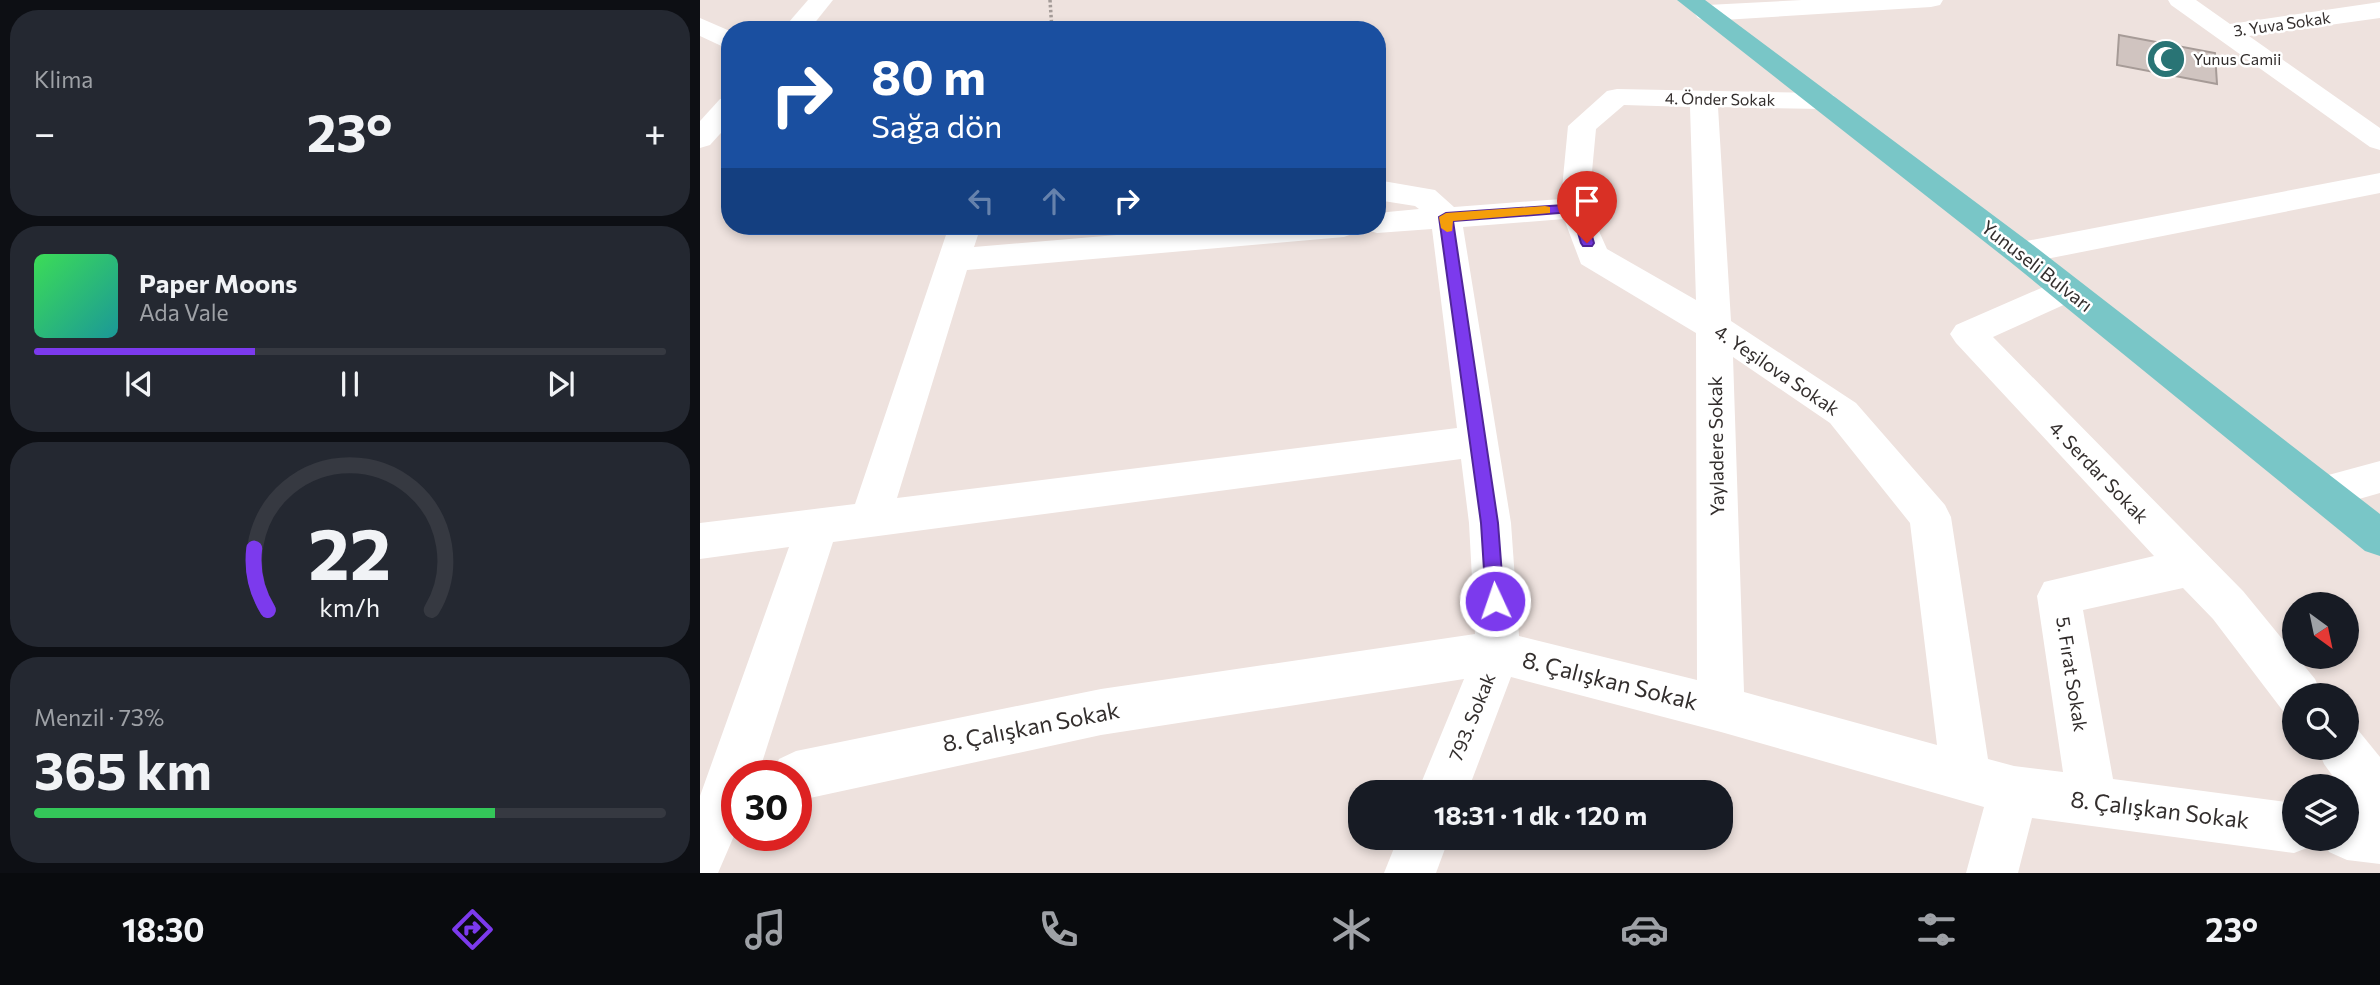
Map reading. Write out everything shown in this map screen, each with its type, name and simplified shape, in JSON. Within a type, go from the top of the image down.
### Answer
[{"type":"main road","name":"Yunuseli Bulvarı","points":[[1698,6],[2021,253],[2380,538]]},
{"type":"street","points":[[803,21],[821,0]]},
{"type":"street","points":[[1698,6],[1931,0]]},
{"type":"street","points":[[2180,0],[2380,141]]},
{"type":"street","name":"3. Yuva Sokak","points":[[2225,32],[2380,10]]},
{"type":"street","points":[[700,26],[721,50]]},
{"type":"street","name":"4. Önder Sokak","points":[[1617,97],[1823,101]]},
{"type":"street","name":"4. Yeşilova Sokak","points":[[1617,97],[1582,126],[1575,193],[1582,229],[1593,256],[1714,327],[1843,413],[1930,517],[1966,779]]},
{"type":"street","name":"Yayladere Sokak","points":[[1704,100],[1714,327],[1721,709]]},
{"type":"street","points":[[700,139],[721,115]]},
{"type":"street","points":[[2021,253],[2380,184]]},
{"type":"street","points":[[1386,191],[1424,197],[1446,217]]},
{"type":"street","points":[[1386,222],[1578,208]]},
{"type":"street","name":"793. Sokak","points":[[1446,217],[1490,523],[1498,652],[1447,780]]},
{"type":"street","points":[[870,519],[962,235]]},
{"type":"street","points":[[953,260],[1241,235]]},
{"type":"street","name":"4. Serdar Sokak","points":[[2067,290],[1968,334],[2228,605],[2290,683]]},
{"type":"street","points":[[700,541],[1478,441]]},
{"type":"street","points":[[2324,492],[2380,477]]},
{"type":"street","points":[[741,760],[817,526]]},
{"type":"street","name":"5. Fırat Sokak","points":[[2092,802],[2059,596],[2191,567]]},
{"type":"street","name":"8. Çalışkan Sokak","points":[[812,773],[1101,712],[1498,652],[1721,709],[2014,792],[2282,826]]},
{"type":"street","points":[[2351,760],[2380,797]]},
{"type":"street","points":[[1992,873],[2014,792]]},
{"type":"street","points":[[700,855],[721,812]]},
{"type":"street","points":[[2359,835],[2380,838]]},
{"type":"street","points":[[1410,873],[1419,850]]},
{"type":"path","points":[[1050,0],[1051,21]]},
{"type":"building","name":"Yunus Camii","points":[[2119,35],[2215,53],[2217,84],[2117,65]]},
{"type":"slow traffic","points":[[1447,228],[1446,217],[1545,210]]},
{"type":"place","name":"Yunus Camii","points":[[2166,59]]},
{"type":"route","points":[[1495,601],[1490,523],[1446,217],[1578,208],[1587,243]]}]
